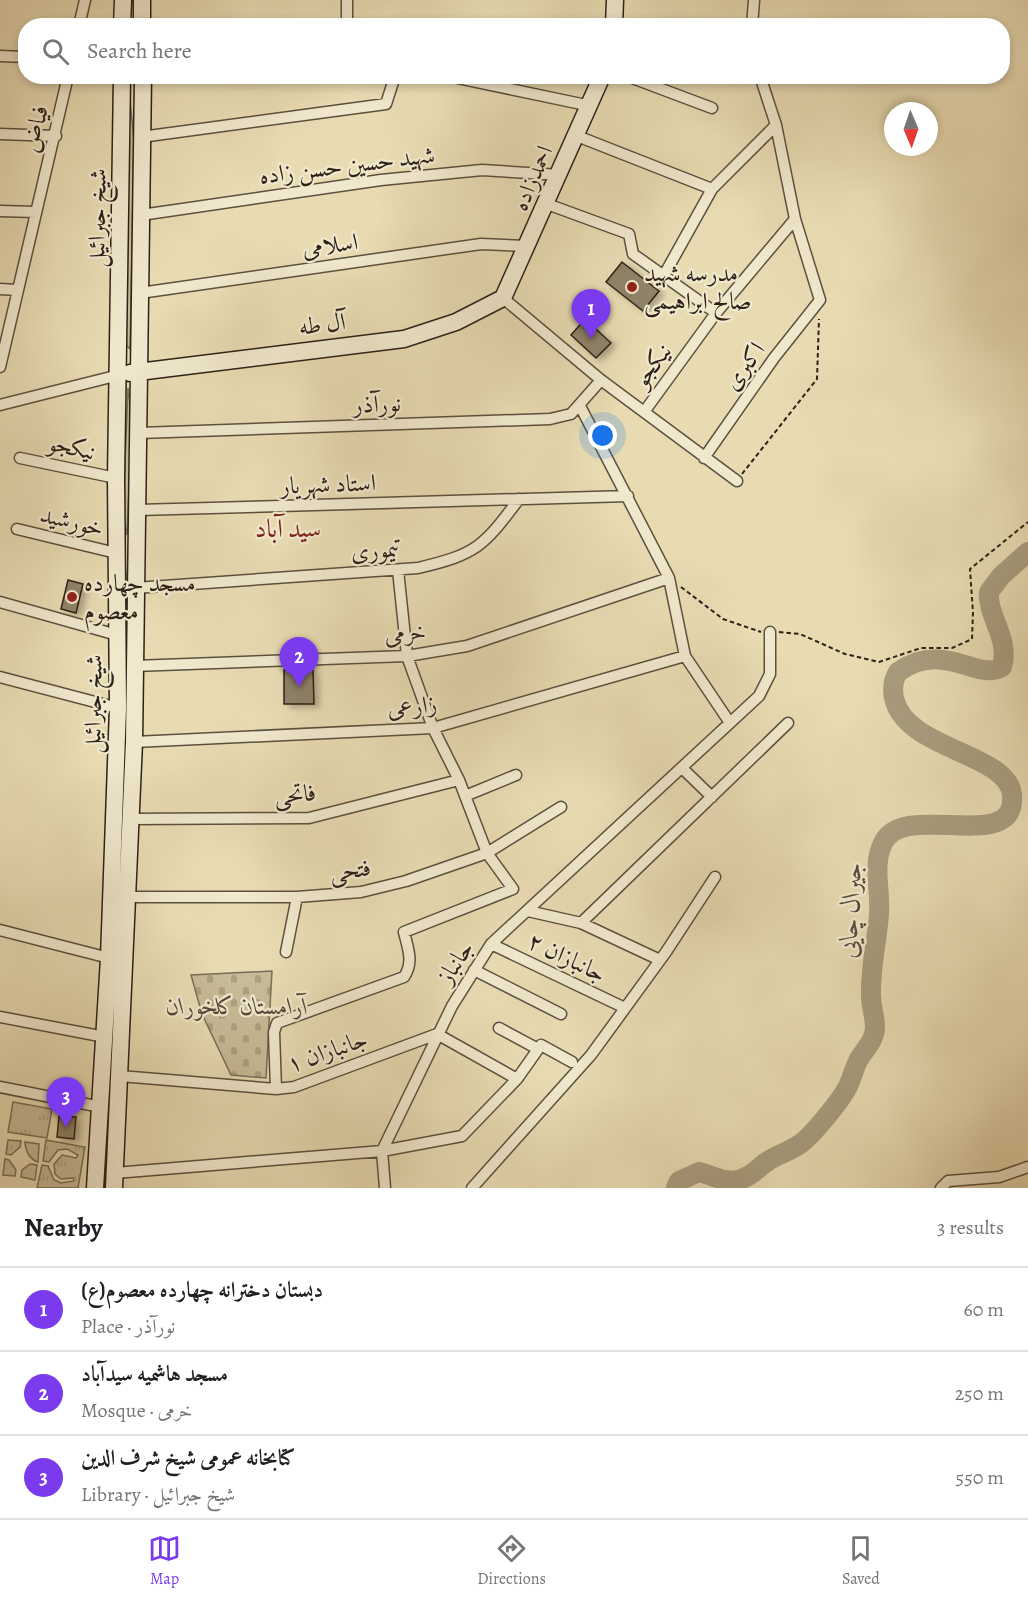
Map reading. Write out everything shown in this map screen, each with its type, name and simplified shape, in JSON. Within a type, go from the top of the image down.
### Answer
[{"type":"street","points":[[81,18],[85,0]]},
{"type":"street","points":[[122,18],[123,0]]},
{"type":"street","points":[[142,0],[142,18]]},
{"type":"street","points":[[346,0],[347,18]]},
{"type":"street","points":[[614,18],[615,0]]},
{"type":"street","points":[[753,18],[754,0]]},
{"type":"street","points":[[0,57],[18,57]]},
{"type":"street","name":"فیاض","points":[[0,365],[56,136],[66,84]]},
{"type":"street","name":"شیخ جبرائیل","points":[[114,1181],[127,897],[118,708],[116,553],[122,84]]},
{"type":"street","name":"شیخ جبرائیل","points":[[94,1188],[109,958],[122,818],[134,742],[142,84]]},
{"type":"street","points":[[141,137],[386,104],[392,84]]},
{"type":"street","points":[[486,84],[591,106]]},
{"type":"street","name":"احمدزاده","points":[[503,298],[560,176],[599,84]]},
{"type":"street","points":[[648,84],[712,108]]},
{"type":"street","points":[[763,84],[776,125],[795,219],[820,300]]},
{"type":"street","points":[[663,277],[712,189],[776,125]]},
{"type":"street","points":[[0,134],[56,136]]},
{"type":"street","points":[[577,136],[712,189]]},
{"type":"street","name":"شهید حسین حسن زاده","points":[[141,215],[381,180],[482,170],[560,176]]},
{"type":"street","points":[[547,204],[629,234],[633,254],[716,313]]},
{"type":"street","points":[[0,212],[36,212]]},
{"type":"street","name":"نیکجو","points":[[644,412],[716,313],[795,219]]},
{"type":"street","name":"اسلامی","points":[[140,293],[481,244],[527,246]]},
{"type":"street","points":[[0,289],[18,290]]},
{"type":"street","points":[[503,298],[601,380],[737,481]]},
{"type":"street","name":"آل طه","points":[[119,375],[404,339],[456,322],[503,298]]},
{"type":"street","name":"اکبری","points":[[704,458],[774,358],[820,300]]},
{"type":"street","points":[[0,405],[119,375]]},
{"type":"street","name":"نورآذر","points":[[139,433],[550,419],[571,414],[601,380]]},
{"type":"street","points":[[580,406],[669,578],[685,656],[730,723]]},
{"type":"street","name":"نیکجو","points":[[20,458],[116,478]]},
{"type":"street","name":"استاد شهریار","points":[[138,510],[628,496]]},
{"type":"street","name":"تیموری","points":[[135,588],[398,570],[452,560],[477,548],[489,539],[519,499]]},
{"type":"street","name":"خورشید","points":[[18,529],[116,553]]},
{"type":"street","points":[[116,553],[137,552]]},
{"type":"street","points":[[276,1089],[274,1032],[277,1023],[404,977],[410,968],[411,961],[405,932],[513,889],[487,853],[459,780],[433,728],[407,656],[398,570]]},
{"type":"street","name":"خرمی","points":[[134,666],[407,656],[467,646],[669,578]]},
{"type":"street","points":[[0,602],[117,635]]},
{"type":"street","name":"جانباز","points":[[382,1151],[438,1034],[491,944],[759,696],[770,674],[770,632]]},
{"type":"street","name":"زارعی","points":[[134,742],[433,728],[685,656]]},
{"type":"street","points":[[0,677],[118,708]]},
{"type":"street","points":[[581,923],[788,723]]},
{"type":"street","points":[[682,768],[712,797]]},
{"type":"street","points":[[465,796],[516,775]]},
{"type":"street","name":"فاتحی","points":[[122,818],[309,818],[459,780]]},
{"type":"street","name":"فتحی","points":[[127,897],[297,897],[361,892],[406,881],[487,853],[561,807]]},
{"type":"street","points":[[472,1188],[591,1055],[660,960],[715,877]]},
{"type":"street","points":[[286,952],[297,897]]},
{"type":"street","points":[[528,911],[581,923],[660,960]]},
{"type":"street","points":[[0,930],[109,958]]},
{"type":"street","name":"جانبازان ۲","points":[[491,944],[625,1008]]},
{"type":"street","points":[[474,970],[561,1014]]},
{"type":"street","points":[[0,1017],[105,1036]]},
{"type":"street","points":[[500,1028],[538,1049]]},
{"type":"street","points":[[438,1034],[517,1079]]},
{"type":"street","name":"جانبازان ۱","points":[[120,1076],[276,1089],[294,1087],[438,1034]]},
{"type":"street","points":[[114,1181],[382,1151],[462,1136],[517,1079],[541,1045],[572,1062]]},
{"type":"street","points":[[0,1087],[101,1107]]},
{"type":"street","points":[[382,1151],[385,1188]]},
{"type":"street","points":[[941,1188],[948,1181],[999,1177],[1028,1167]]},
{"type":"path","points":[[737,481],[817,379],[820,300]]},
{"type":"path","points":[[669,578],[723,619],[756,632],[800,634],[845,654],[879,662],[921,648],[952,648],[972,639],[970,569],[1028,522]]},
{"type":"green space","points":[[129,88],[134,142],[130,349],[126,345]]},
{"type":"green space","points":[[128,388],[132,419],[127,535],[123,515]]},
{"type":"green space","points":[[122,569],[129,577],[123,805],[120,748]]},
{"type":"green space","name":"آرامستان کلخوران","points":[[272,971],[266,1078],[231,1075],[202,1014],[191,975]]},
{"type":"green space","points":[[13,1102],[52,1109],[47,1138],[8,1132]]},
{"type":"green space","points":[[8,1140],[21,1141],[20,1147],[11,1155],[6,1154]]},
{"type":"green space","points":[[46,1140],[85,1147],[78,1188],[37,1188],[42,1165],[48,1166],[54,1180],[61,1183],[74,1181],[73,1178],[61,1179],[55,1174],[54,1164],[62,1155],[76,1158],[78,1155],[67,1149],[58,1150],[49,1162],[43,1161]]},
{"type":"green space","points":[[25,1142],[39,1144],[38,1162],[28,1154]]},
{"type":"green space","points":[[5,1159],[9,1160],[16,1170],[15,1176],[3,1175]]},
{"type":"green space","points":[[30,1164],[37,1165],[35,1180],[21,1177],[22,1170]]},
{"type":"building","name":"مدرسه شهید صالح ابراهیمی","points":[[622,262],[659,291],[643,311],[606,282]]},
{"type":"building","points":[[585,319],[611,343],[596,358],[571,335]]},
{"type":"building","name":"مسجد چهارده معصوم","points":[[68,580],[83,584],[76,613],[61,609]]},
{"type":"building","points":[[284,670],[313,670],[314,704],[284,704]]},
{"type":"building","points":[[59,1116],[76,1117],[74,1139],[57,1137]]},
{"type":"waterway","name":"جیرال چایی","points":[[676,1188],[679,1181],[699,1172],[728,1180],[747,1177],[768,1161],[805,1140],[844,1094],[857,1062],[875,1032],[871,986],[879,914],[877,869],[883,843],[895,831],[913,826],[979,825],[997,822],[1009,813],[1012,795],[1007,781],[994,769],[917,729],[902,715],[894,698],[893,687],[898,672],[915,663],[930,659],[945,660],[982,669],[992,670],[1002,667],[1003,646],[991,610],[989,592],[1001,576],[1028,552]]},
{"type":"place","name":"مدرسه شهید صالح ابراهیمی","points":[[632,287]]},
{"type":"place","name":"دبستان دخترانه چهارده معصوم(ع)","points":[[591,339]]},
{"type":"place","name":"مسجد چهارده معصوم","points":[[72,597]]},
{"type":"place","name":"مسجد هاشمیه سیدآباد","points":[[299,687]]},
{"type":"place","name":"کتابخانه عمومی شیخ شرف الدین","points":[[66,1127]]},
{"type":"district","name":"سید آباد","points":[[288,528]]}]
